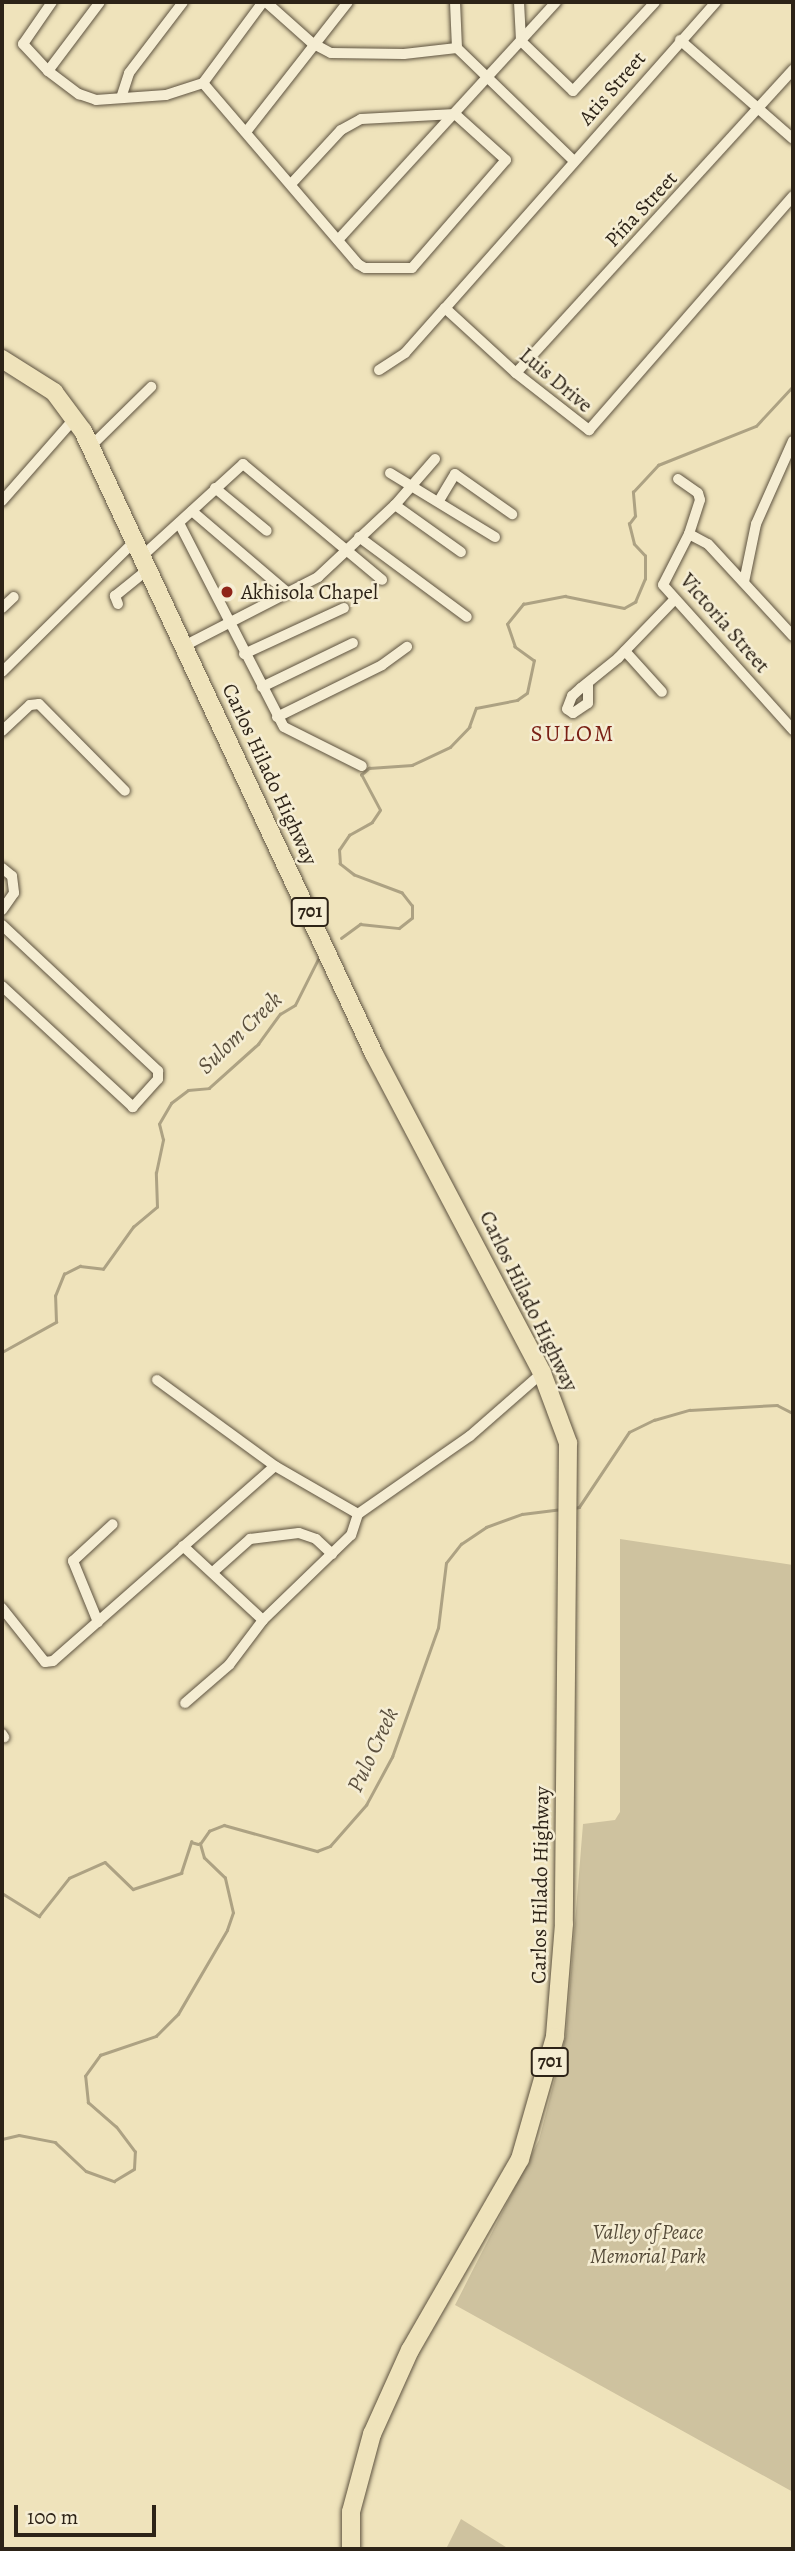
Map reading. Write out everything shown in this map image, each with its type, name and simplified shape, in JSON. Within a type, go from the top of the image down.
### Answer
[{"type":"main road","name":"Carlos Hilado Highway","points":[[2,359],[54,392],[75,418],[374,1054],[542,1373],[568,1443],[570,1494],[565,1924],[559,2006],[549,2068],[533,2125],[505,2191],[411,2350],[384,2404],[351,2512],[351,2549]]},
{"type":"street","points":[[52,2],[23,44],[48,71],[88,98],[166,94],[203,83],[264,2],[312,43],[343,55],[457,48]]},
{"type":"street","points":[[48,71],[100,2]]},
{"type":"street","points":[[121,98],[129,73],[183,2]]},
{"type":"street","points":[[246,132],[312,43],[348,2]]},
{"type":"street","points":[[379,370],[405,353],[573,161],[457,48],[455,2]]},
{"type":"street","points":[[519,2],[521,41],[568,89],[576,90],[655,2]]},
{"type":"street","points":[[338,240],[556,2]]},
{"type":"street","name":"Atis Street","points":[[573,161],[716,2]]},
{"type":"street","points":[[680,40],[793,139]]},
{"type":"street","name":"Piña Street","points":[[516,373],[793,70]]},
{"type":"street","points":[[203,83],[361,267],[408,270],[458,218],[506,160],[455,114],[355,121],[291,184]]},
{"type":"street","name":"Luis Drive","points":[[445,308],[516,373],[589,430],[793,197]]},
{"type":"street","points":[[90,447],[151,387]]},
{"type":"street","points":[[2,501],[75,418]]},
{"type":"street","points":[[744,582],[756,524],[793,441]]},
{"type":"street","points":[[184,646],[318,577],[395,505],[435,459]]},
{"type":"street","points":[[2,672],[179,523],[244,464],[382,580]]},
{"type":"street","points":[[390,473],[440,499],[495,537]]},
{"type":"street","points":[[440,499],[454,474],[512,513]]},
{"type":"street","points":[[677,479],[700,496],[689,534],[708,544],[793,636]]},
{"type":"street","points":[[215,488],[267,531]]},
{"type":"street","points":[[395,505],[461,552]]},
{"type":"street","points":[[192,510],[288,593]]},
{"type":"street","points":[[179,523],[277,717],[292,734],[362,765]]},
{"type":"street","name":"Victoria Street","points":[[689,534],[664,578],[663,585],[793,730]]},
{"type":"street","points":[[359,537],[467,617]]},
{"type":"street","points":[[118,604],[115,596],[139,557]]},
{"type":"street","points":[[2,608],[14,597]]},
{"type":"street","points":[[588,683],[625,651],[674,600]]},
{"type":"street","points":[[244,654],[344,608]]},
{"type":"street","points":[[262,687],[353,643]]},
{"type":"street","points":[[277,717],[383,665],[407,647]]},
{"type":"street","points":[[625,651],[662,692]]},
{"type":"street","points":[[2,730],[30,705],[39,704],[125,791]]},
{"type":"street","points":[[2,868],[12,876],[14,893],[2,911]]},
{"type":"street","points":[[2,925],[158,1071],[158,1079],[133,1107],[2,986]]},
{"type":"street","points":[[185,1703],[229,1665],[263,1620],[351,1535],[358,1514],[470,1436],[542,1373]]},
{"type":"street","points":[[157,1380],[275,1466],[358,1514]]},
{"type":"street","points":[[2,1608],[49,1663],[275,1466]]},
{"type":"street","points":[[98,1622],[74,1562],[113,1524]]},
{"type":"street","points":[[213,1572],[229,1553],[250,1539],[299,1533],[316,1539],[332,1554]]},
{"type":"street","points":[[183,1546],[263,1620]]},
{"type":"green space","name":"Valley of Peace Memorial Park","points":[[620,1539],[793,1565],[793,2492],[455,2305],[539,2140],[566,2035],[583,1824],[615,1820],[620,1812]]},
{"type":"green space","points":[[461,2519],[509,2549],[446,2549]]},
{"type":"waterway","name":"Sulom Creek","points":[[341,938],[360,924],[399,928],[412,918],[412,906],[402,893],[354,875],[340,864],[339,850],[349,835],[372,822],[380,810],[361,775],[369,768],[412,765],[450,747],[469,727],[476,708],[517,700],[527,693],[534,661],[515,647],[507,624],[523,604],[565,596],[624,608],[635,602],[645,579],[645,556],[634,544],[629,524],[635,516],[633,492],[658,465],[756,426],[793,386]]},
{"type":"waterway","name":"Sulom Creek","points":[[2,1352],[56,1322],[55,1296],[64,1274],[80,1266],[103,1269],[133,1227],[157,1207],[156,1173],[163,1140],[159,1124],[171,1103],[188,1090],[209,1088],[258,1044],[280,1014],[295,1005],[318,959]]},
{"type":"waterway","name":"Pulo Creek","points":[[574,1508],[579,1507],[629,1432],[654,1420],[690,1410],[777,1405],[793,1413]]},
{"type":"waterway","name":"Pulo Creek","points":[[2,2139],[19,2135],[55,2142],[86,2171],[114,2181],[134,2169],[135,2152],[116,2127],[88,2103],[85,2076],[100,2055],[156,2036],[178,2014],[227,1930],[233,1913],[225,1878],[204,1858],[200,1844],[209,1831],[224,1825],[317,1851],[330,1846],[366,1805],[392,1757],[438,1628],[446,1563],[461,1544],[486,1527],[522,1514],[560,1509]]},
{"type":"waterway","points":[[2,1893],[39,1916],[69,1878],[105,1862],[133,1889],[181,1873],[191,1842],[198,1844]]},
{"type":"place","name":"Akhisola Chapel","points":[[227,592]]},
{"type":"district","name":"SULOM","points":[[573,734]]}]
